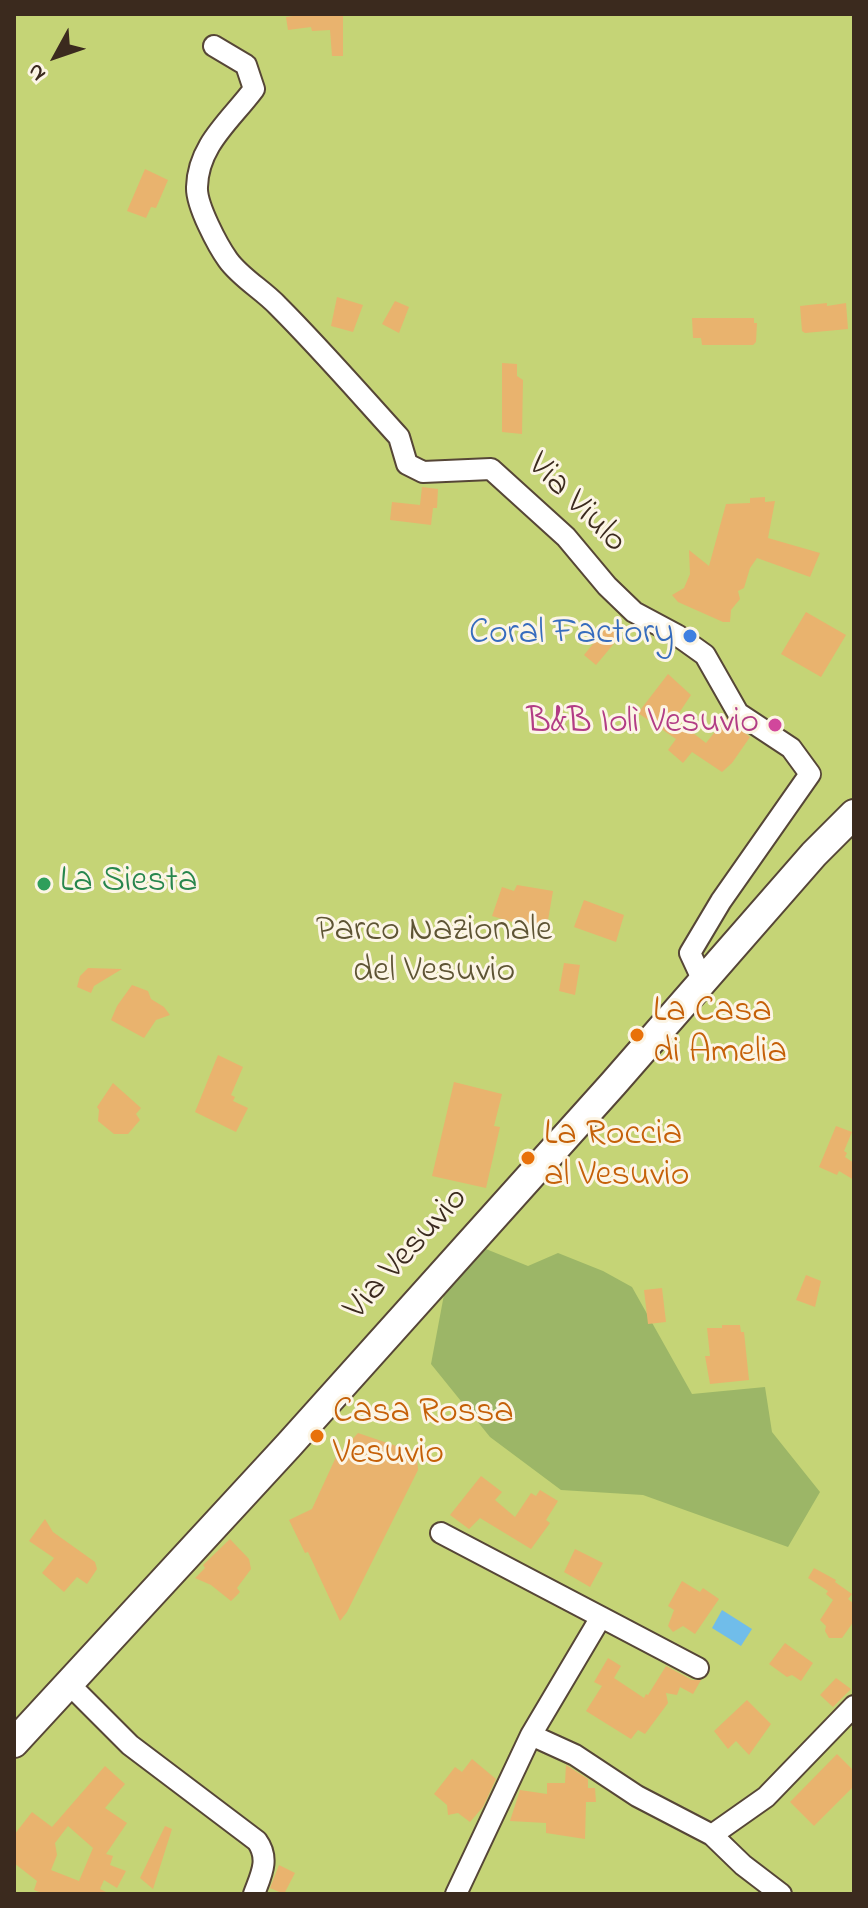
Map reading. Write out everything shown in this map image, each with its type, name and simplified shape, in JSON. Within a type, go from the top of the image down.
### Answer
[{"type":"street","name":"Via Viulo","points":[[214,46],[246,65],[254,89],[238,111],[215,133],[202,163],[196,189],[205,217],[229,261],[275,302],[399,437],[407,464],[423,472],[491,469],[566,537],[607,586],[634,612],[677,635],[705,655],[738,713],[791,748],[810,774],[721,901],[690,953],[703,981]]},
{"type":"street","name":"Via Vesuvio","points":[[14,1743],[70,1685],[814,854],[854,814]]},
{"type":"street","points":[[441,1533],[698,1668]]},
{"type":"street","points":[[456,1894],[531,1735],[601,1617]]},
{"type":"street","points":[[70,1685],[130,1745],[257,1841],[264,1851],[264,1866],[254,1894]]},
{"type":"street","points":[[712,1835],[766,1797],[854,1706]]},
{"type":"street","points":[[531,1735],[575,1755],[637,1796],[712,1835],[743,1865],[781,1894]]},
{"type":"green space","name":"Parco Nazionale del Vesuvio","points":[[14,14],[854,14],[854,1894],[14,1894]]},
{"type":"green space","points":[[481,1247],[528,1266],[558,1253],[603,1271],[632,1287],[692,1394],[765,1387],[772,1432],[820,1492],[788,1547],[643,1495],[561,1490],[490,1437],[431,1364],[446,1284]]},
{"type":"water","points":[[722,1610],[752,1629],[741,1646],[712,1628]]},
{"type":"building","points":[[343,14],[343,56],[332,56],[330,30],[312,31],[311,27],[288,30],[286,17]]},
{"type":"building","points":[[145,169],[168,180],[156,208],[151,207],[146,218],[127,211]]},
{"type":"building","points":[[337,297],[363,305],[353,332],[331,326]]},
{"type":"building","points":[[395,301],[409,307],[399,333],[382,324]]},
{"type":"building","points":[[827,303],[827,306],[846,303],[848,329],[802,331],[800,306]]},
{"type":"building","points":[[692,318],[754,318],[754,323],[757,323],[756,342],[753,345],[702,345],[701,338],[693,338]]},
{"type":"building","points":[[502,363],[517,364],[517,376],[523,380],[522,434],[502,432]]},
{"type":"building","points":[[422,487],[438,489],[437,508],[433,508],[431,525],[390,520],[392,502],[420,505]]},
{"type":"building","points":[[765,497],[765,502],[775,501],[768,538],[820,553],[810,577],[757,558],[750,568],[744,588],[738,591],[740,599],[731,610],[730,622],[723,622],[678,602],[672,595],[684,588],[690,574],[689,550],[709,566],[726,504],[750,503],[750,498]]},
{"type":"building","points":[[806,612],[846,635],[821,677],[781,654]]},
{"type":"building","points":[[609,624],[622,634],[596,665],[584,655]]},
{"type":"building","points":[[668,674],[691,695],[675,719],[706,743],[726,718],[750,737],[722,772],[692,752],[683,763],[668,750],[676,739],[638,713]]},
{"type":"building","points":[[517,885],[553,891],[546,932],[492,916],[502,887],[514,891]]},
{"type":"building","points":[[584,900],[624,915],[616,942],[574,927]]},
{"type":"building","points":[[564,963],[580,965],[575,995],[559,991]]},
{"type":"building","points":[[88,968],[122,969],[94,986],[91,993],[77,987],[80,976]]},
{"type":"building","points":[[132,985],[148,991],[151,999],[170,1015],[156,1020],[144,1038],[111,1020]]},
{"type":"building","points":[[218,1055],[243,1067],[231,1095],[235,1097],[233,1101],[248,1108],[236,1132],[195,1112]]},
{"type":"building","points":[[454,1082],[502,1094],[494,1126],[500,1127],[486,1188],[432,1176]]},
{"type":"building","points":[[113,1083],[141,1108],[136,1114],[140,1120],[128,1134],[114,1134],[98,1121],[97,1107]]},
{"type":"building","points":[[836,1126],[852,1132],[844,1151],[847,1153],[845,1157],[854,1163],[854,1180],[839,1171],[837,1175],[819,1167]]},
{"type":"building","points":[[806,1275],[821,1281],[815,1307],[796,1300]]},
{"type":"building","points":[[662,1288],[666,1322],[648,1324],[644,1290]]},
{"type":"building","points":[[722,1325],[740,1325],[741,1332],[744,1332],[749,1380],[710,1384],[705,1356],[710,1356],[707,1328],[722,1328]]},
{"type":"building","points":[[358,1433],[417,1453],[418,1470],[340,1621],[308,1552],[305,1553],[289,1520],[312,1509],[336,1457]]},
{"type":"building","points":[[481,1476],[502,1492],[495,1500],[515,1517],[531,1493],[536,1496],[540,1490],[558,1501],[546,1520],[550,1523],[531,1549],[480,1518],[469,1529],[450,1515]]},
{"type":"building","points":[[45,1519],[53,1532],[95,1562],[97,1569],[87,1584],[77,1577],[64,1592],[42,1573],[54,1558],[29,1541]]},
{"type":"building","points":[[230,1539],[249,1559],[251,1569],[237,1588],[240,1592],[231,1601],[211,1585],[195,1578],[205,1568],[203,1565]]},
{"type":"building","points":[[575,1549],[603,1563],[590,1587],[564,1572]]},
{"type":"building","points":[[814,1568],[836,1580],[852,1594],[848,1599],[854,1604],[854,1621],[842,1638],[829,1638],[826,1626],[820,1620],[833,1600],[826,1594],[828,1591],[808,1578]]},
{"type":"building","points":[[682,1581],[700,1592],[703,1588],[719,1599],[695,1634],[683,1626],[673,1632],[668,1626],[674,1610],[668,1606]]},
{"type":"building","points":[[785,1643],[813,1663],[801,1681],[792,1675],[787,1677],[769,1664]]},
{"type":"building","points":[[608,1658],[621,1666],[614,1678],[644,1698],[666,1666],[692,1680],[701,1680],[693,1694],[680,1687],[677,1695],[666,1693],[668,1703],[645,1734],[638,1730],[631,1739],[586,1711],[602,1686],[594,1682]]},
{"type":"building","points":[[836,1678],[851,1689],[833,1707],[820,1695]]},
{"type":"building","points":[[747,1700],[771,1724],[749,1755],[736,1741],[728,1749],[714,1731]]},
{"type":"building","points":[[837,1754],[854,1771],[854,1786],[814,1826],[790,1802]]},
{"type":"building","points":[[472,1759],[496,1779],[483,1807],[470,1822],[458,1813],[448,1815],[447,1805],[434,1794],[455,1767],[462,1772]]},
{"type":"building","points":[[566,1765],[588,1779],[588,1788],[595,1788],[596,1802],[586,1802],[585,1839],[546,1833],[546,1823],[510,1821],[520,1790],[547,1794],[547,1783],[565,1783]]},
{"type":"building","points":[[105,1766],[125,1784],[105,1808],[127,1823],[106,1854],[113,1856],[110,1865],[126,1871],[117,1888],[104,1880],[100,1889],[110,1894],[44,1894],[34,1890],[37,1881],[14,1863],[14,1835],[32,1812],[52,1827]],"holes":[[[68,1826],[93,1848],[79,1881],[51,1870],[57,1855],[55,1843]]]},
{"type":"building","points":[[165,1826],[172,1829],[153,1889],[140,1878]]},
{"type":"building","points":[[279,1865],[295,1873],[284,1894],[270,1888]]},
{"type":"place","name":"Coral Factory","points":[[690,636]]},
{"type":"place","name":"B&B Iolì Vesuvio","points":[[775,725]]},
{"type":"place","name":"La Siesta","points":[[44,884]]},
{"type":"place","name":"La Casa di Amelia","points":[[637,1035]]},
{"type":"place","name":"La Roccia al Vesuvio","points":[[528,1158]]},
{"type":"place","name":"Casa Rossa Vesuvio","points":[[317,1436]]}]
